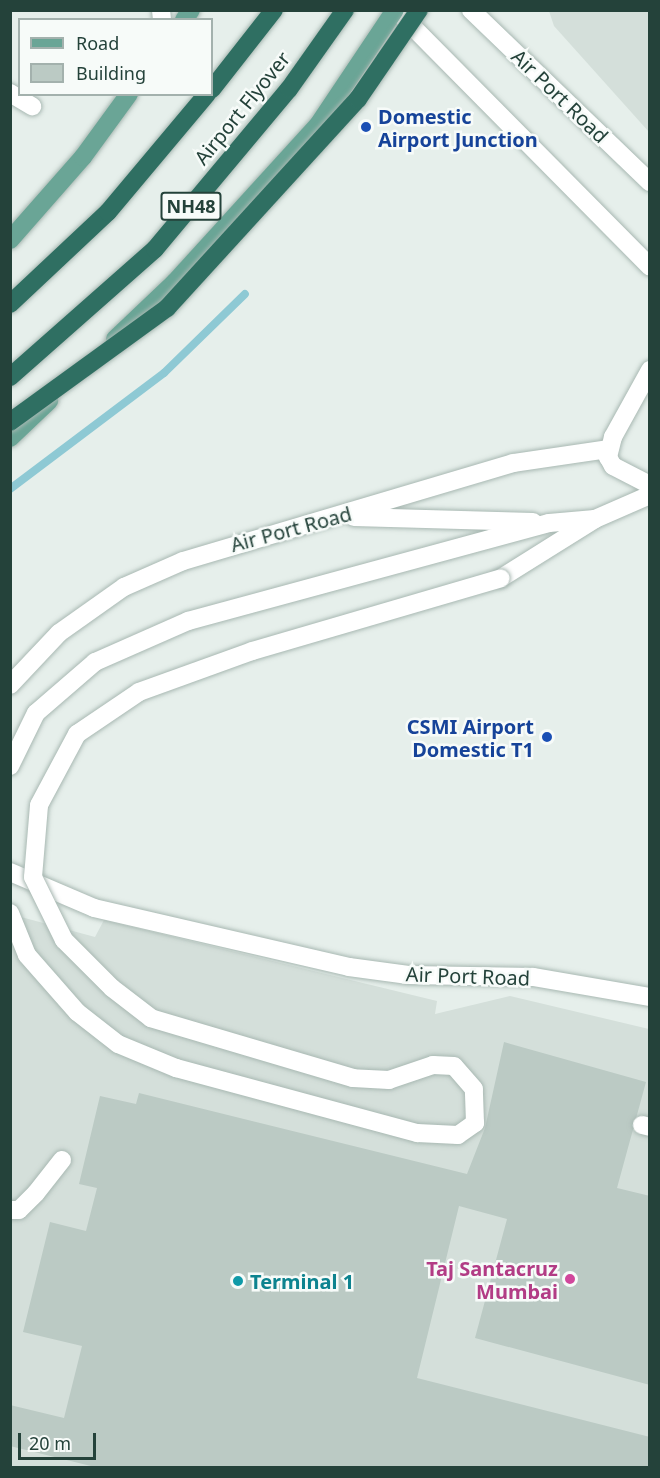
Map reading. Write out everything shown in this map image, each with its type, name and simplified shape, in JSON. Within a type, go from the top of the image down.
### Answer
[{"type":"highway","name":"Airport Flyover","points":[[213,88],[274,10]]},
{"type":"highway","name":"Airport Flyover","points":[[10,377],[155,249],[289,89],[345,10]]},
{"type":"highway","points":[[10,422],[167,308],[358,99],[419,10]]},
{"type":"highway","name":"Airport Flyover","points":[[10,304],[108,212],[205,96]]},
{"type":"main road","points":[[10,438],[175,282],[318,125],[396,10]]},
{"type":"main road","points":[[10,240],[83,157],[128,96]]},
{"type":"street","points":[[396,10],[650,267]]},
{"type":"street","name":"Air Port Road","points":[[471,10],[650,182]]},
{"type":"street","points":[[10,93],[32,106]]},
{"type":"street","points":[[650,370],[609,449],[613,466],[650,485]]},
{"type":"street","name":"Air Port Road","points":[[10,685],[59,633],[124,587],[226,546],[340,517],[513,463],[609,449]]},
{"type":"street","points":[[10,913],[27,955],[76,1012],[118,1044],[176,1068],[417,1133],[458,1135],[475,1123],[474,1089],[454,1066],[433,1065],[389,1080],[353,1078],[151,1018],[112,988],[64,940],[33,877],[39,805],[77,734],[139,692],[252,651],[501,578],[595,519],[650,495]]},
{"type":"street","points":[[340,517],[549,523],[595,519]]},
{"type":"street","points":[[10,766],[36,714],[95,662],[188,621],[481,545],[549,523]]},
{"type":"street","name":"Air Port Road","points":[[10,872],[93,908],[349,967],[408,975],[533,977],[650,997]]},
{"type":"street","points":[[10,1210],[19,1210],[36,1194],[62,1160]]},
{"type":"shaded area","points":[[549,11],[649,11],[649,132],[554,26]]},
{"type":"shaded area","points":[[10,914],[95,937],[104,920],[437,1001],[435,1014],[510,996],[649,1029],[649,1467],[11,1467]]},
{"type":"building","name":"Terminal 1","points":[[504,1042],[646,1082],[617,1188],[650,1196],[650,1385],[475,1338],[507,1219],[459,1206],[417,1378],[650,1437],[650,1467],[95,1467],[10,1446],[10,1405],[64,1418],[82,1346],[23,1332],[50,1222],[86,1231],[97,1188],[79,1184],[100,1096],[136,1104],[139,1093],[467,1174],[485,1128]]},
{"type":"waterway","points":[[10,489],[164,373],[245,294]]},
{"type":"place","name":"Domestic Airport Junction","points":[[366,127]]},
{"type":"place","name":"CSMI Airport Domestic T1","points":[[547,737]]},
{"type":"place","name":"Taj Santacruz Mumbai","points":[[570,1279]]},
{"type":"place","name":"Terminal 1","points":[[238,1281]]}]
